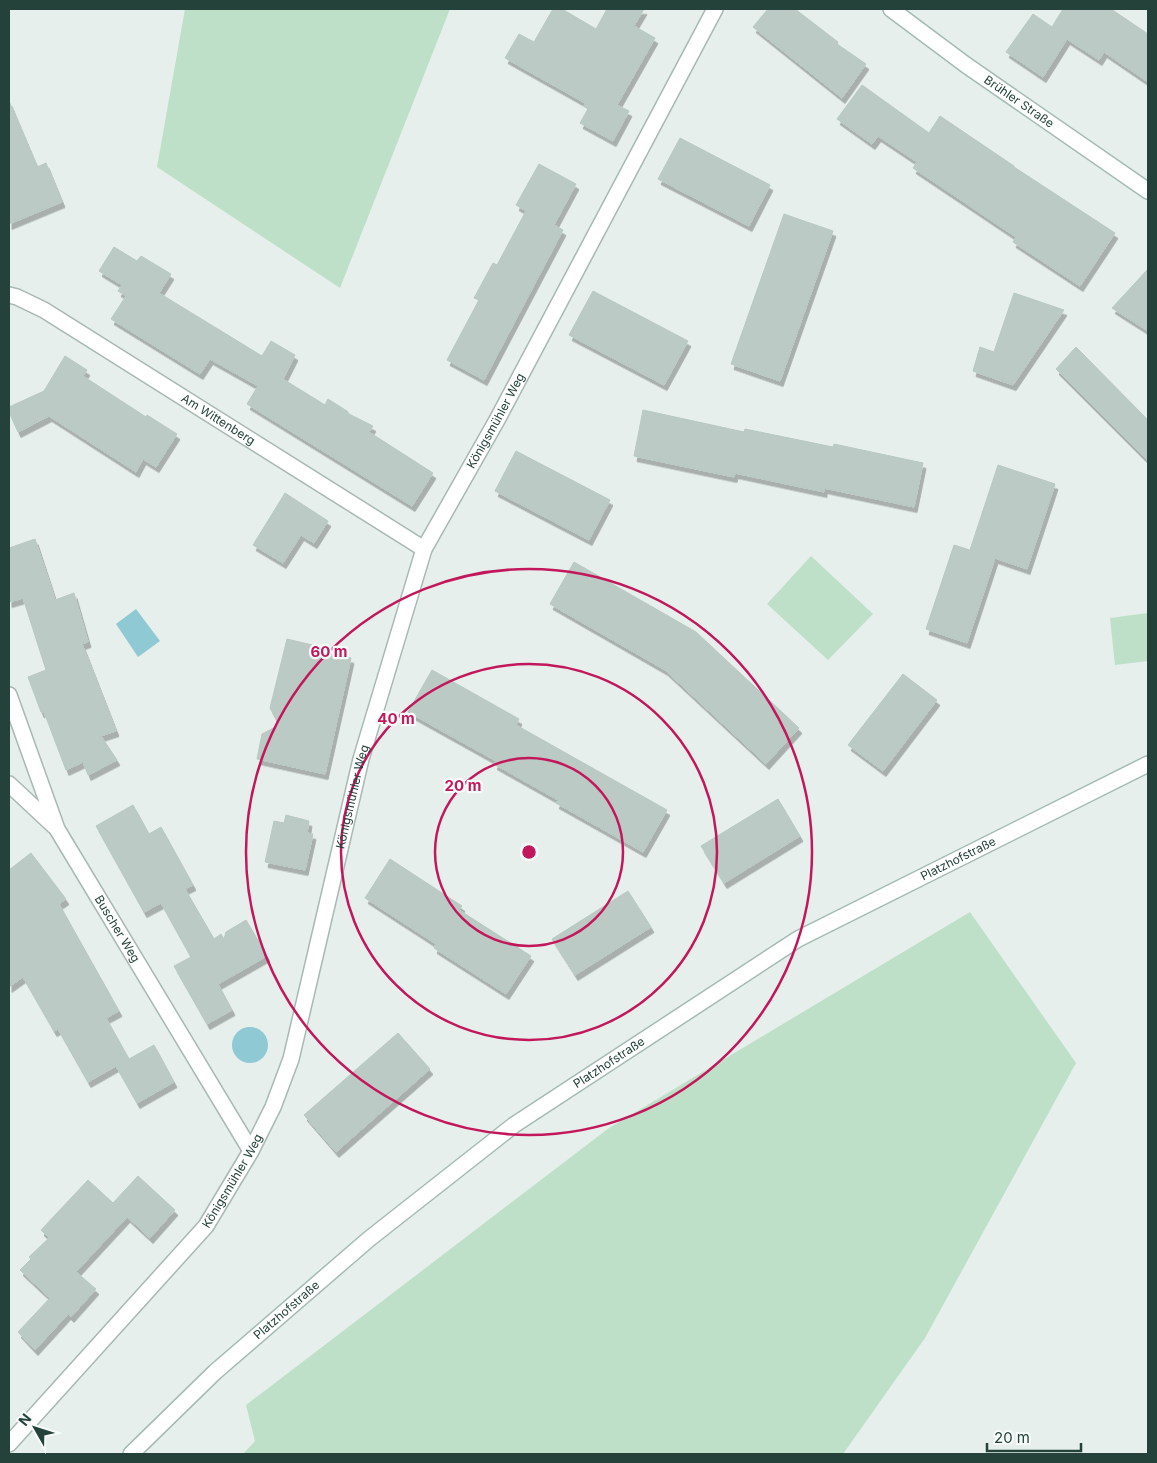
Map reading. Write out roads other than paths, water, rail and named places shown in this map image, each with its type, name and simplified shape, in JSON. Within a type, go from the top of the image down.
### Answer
[{"type":"street","name":"Königsmühler Weg","points":[[9,1444],[206,1226],[251,1151],[273,1106],[291,1059],[361,759],[424,549],[497,420],[715,9]]},
{"type":"street","name":"Brühler Straße","points":[[891,9],[960,61],[1148,191]]},
{"type":"street","name":"Am Wittenberg","points":[[9,295],[18,297],[44,310],[424,549]]},
{"type":"street","name":"Buscher Weg","points":[[9,695],[57,828],[251,1151]]},
{"type":"street","name":"Platzhofstraße","points":[[131,1454],[215,1372],[362,1245],[514,1125],[798,939],[1148,764]]},
{"type":"street","points":[[9,784],[57,828]]},
{"type":"water","points":[[136,609],[160,641],[138,657],[116,624]]},
{"type":"water","points":[[250,1027],[257,1028],[263,1032],[267,1038],[267,1052],[263,1058],[257,1062],[250,1063],[243,1062],[237,1058],[233,1052],[232,1045],[233,1038],[237,1032],[243,1028]]}]
